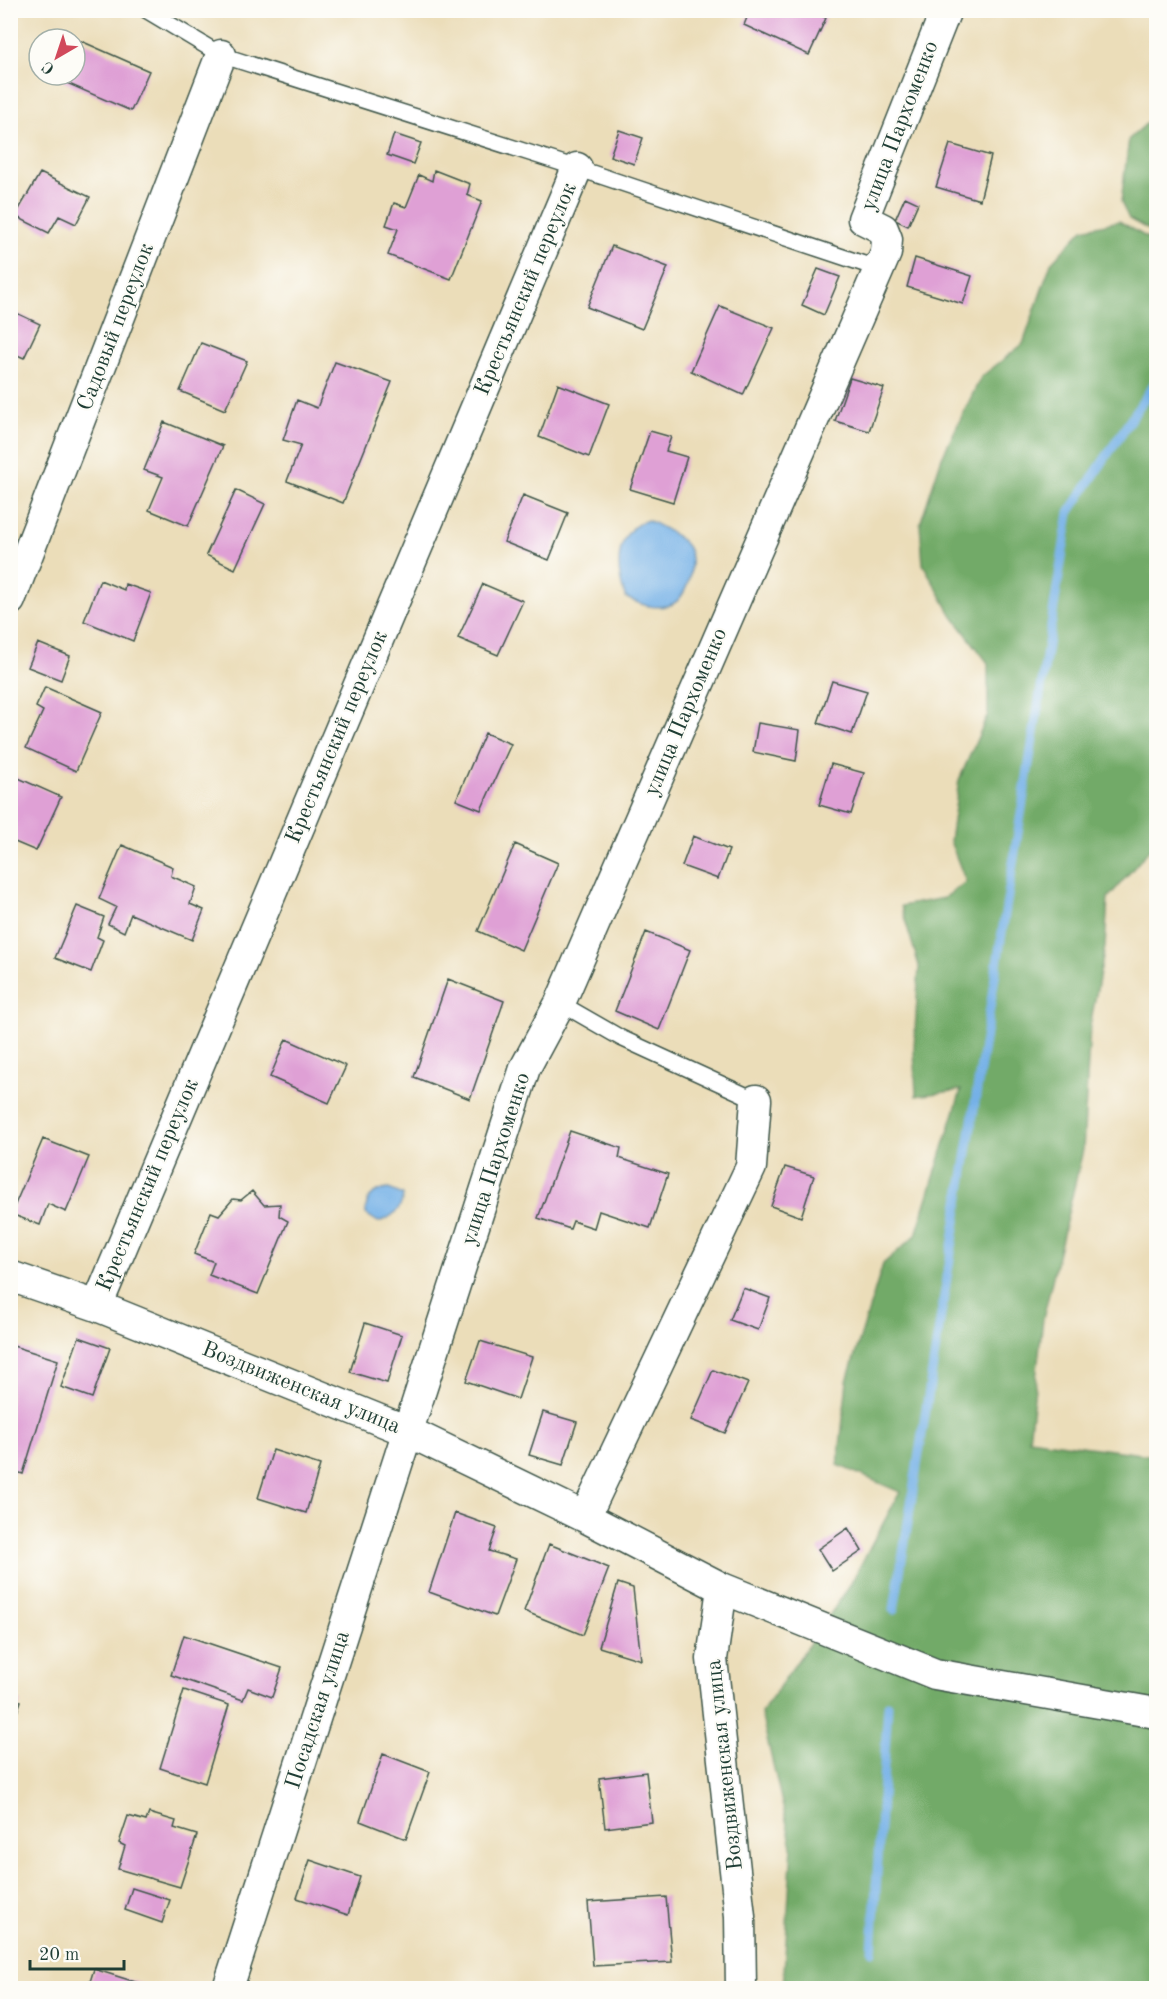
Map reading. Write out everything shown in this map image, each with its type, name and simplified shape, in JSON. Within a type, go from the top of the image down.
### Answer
[{"type":"street","name":"улица Пархоменко","points":[[407,1431],[525,1068],[560,1003],[886,253],[887,239],[884,229],[863,219],[946,10]]},
{"type":"street","name":"Садовый переулок","points":[[10,600],[220,55]]},
{"type":"street","name":"Крестьянский переулок","points":[[97,1306],[577,168]]},
{"type":"street","points":[[585,1517],[751,1167],[756,1100]]},
{"type":"street","name":"Воздвиженская улица","points":[[10,1276],[97,1306],[407,1431],[585,1517],[722,1588],[712,1659],[740,1916],[741,1989]]},
{"type":"street","name":"Посадская улица","points":[[228,1989],[407,1431]]},
{"type":"street","points":[[722,1588],[935,1674],[1156,1713]]},
{"type":"lane","points":[[146,10],[220,55],[577,168],[867,265],[886,253]]},
{"type":"lane","points":[[560,1003],[621,1038],[756,1100]]},
{"type":"green space","points":[[1156,115],[1156,234],[1129,219],[1121,202],[1129,139]]},
{"type":"green space","points":[[1119,221],[1156,243],[1156,842],[1108,898],[1105,947],[1090,1026],[1083,1150],[1043,1319],[1029,1439],[1156,1456],[1156,1988],[783,1988],[792,1846],[761,1713],[847,1590],[900,1492],[838,1465],[847,1381],[883,1264],[916,1235],[961,1090],[916,1096],[914,1048],[919,966],[901,906],[944,898],[966,882],[950,841],[959,780],[988,714],[988,663],[951,614],[923,564],[920,524],[942,457],[981,377],[1023,344],[1051,263],[1083,229]]},
{"type":"water","points":[[648,520],[682,541],[689,551],[691,569],[686,588],[676,602],[670,605],[647,606],[626,598],[622,587],[619,564],[623,542],[629,532]]},
{"type":"water","points":[[389,1189],[403,1195],[402,1200],[395,1213],[378,1222],[366,1214],[367,1203],[374,1193]]},
{"type":"building","points":[[750,10],[809,10],[826,18],[809,55],[744,25]]},
{"type":"building","points":[[87,44],[149,71],[131,111],[76,87],[87,87]]},
{"type":"building","points":[[619,130],[643,138],[634,164],[610,156]]},
{"type":"building","points":[[394,134],[421,143],[413,164],[387,155]]},
{"type":"building","points":[[950,144],[991,156],[980,200],[936,187]]},
{"type":"building","points":[[434,170],[470,184],[467,195],[482,201],[451,279],[388,255],[398,229],[386,225],[394,203],[406,207],[419,175],[432,181]]},
{"type":"building","points":[[40,173],[90,197],[76,224],[59,216],[49,233],[15,216]]},
{"type":"building","points":[[905,197],[918,203],[908,226],[895,220]]},
{"type":"building","points":[[612,246],[668,267],[642,329],[587,307]]},
{"type":"building","points":[[915,258],[972,276],[963,304],[907,287]]},
{"type":"building","points":[[818,269],[840,277],[824,315],[802,305]]},
{"type":"building","points":[[720,306],[774,328],[743,395],[691,371]]},
{"type":"building","points":[[10,310],[40,324],[24,358],[10,352]]},
{"type":"building","points":[[201,343],[247,361],[225,410],[180,391]]},
{"type":"building","points":[[335,362],[392,382],[343,503],[287,481],[301,445],[283,440],[297,400],[317,408]]},
{"type":"building","points":[[850,378],[884,388],[869,431],[835,421]]},
{"type":"building","points":[[558,384],[609,404],[589,457],[539,437]]},
{"type":"building","points":[[164,422],[223,446],[188,526],[149,510],[163,477],[144,470]]},
{"type":"building","points":[[650,431],[671,437],[666,451],[687,457],[673,502],[630,489]]},
{"type":"building","points":[[236,490],[265,504],[235,569],[206,555]]},
{"type":"building","points":[[523,495],[568,513],[549,560],[504,542]]},
{"type":"building","points":[[100,580],[124,590],[125,584],[151,593],[133,641],[84,621]]},
{"type":"building","points":[[483,584],[523,601],[498,655],[458,638]]},
{"type":"building","points":[[38,643],[70,656],[61,680],[28,667]]},
{"type":"building","points":[[832,681],[867,691],[852,734],[818,723]]},
{"type":"building","points":[[45,687],[102,712],[76,771],[26,748],[43,711],[36,707]]},
{"type":"building","points":[[758,723],[800,730],[796,761],[753,752]]},
{"type":"building","points":[[485,733],[511,744],[481,810],[456,800]]},
{"type":"building","points":[[831,764],[864,773],[851,814],[819,805]]},
{"type":"building","points":[[14,776],[61,797],[36,851],[10,840],[10,783]]},
{"type":"building","points":[[693,836],[729,850],[718,879],[682,866]]},
{"type":"building","points":[[515,844],[558,863],[521,950],[478,931]]},
{"type":"building","points":[[122,845],[173,867],[171,876],[196,887],[190,904],[204,910],[192,940],[131,914],[124,932],[108,924],[116,907],[99,899]]},
{"type":"building","points":[[77,906],[104,917],[97,937],[103,940],[91,972],[55,958]]},
{"type":"building","points":[[646,932],[690,950],[659,1030],[615,1011]]},
{"type":"building","points":[[448,979],[504,1001],[470,1099],[414,1077]]},
{"type":"building","points":[[286,1039],[346,1066],[329,1103],[270,1077]]},
{"type":"building","points":[[570,1131],[621,1148],[619,1158],[668,1174],[650,1228],[599,1211],[594,1228],[573,1221],[570,1229],[538,1218]]},
{"type":"building","points":[[43,1139],[89,1157],[66,1212],[48,1204],[40,1225],[11,1214]]},
{"type":"building","points":[[785,1167],[814,1176],[801,1217],[771,1206]]},
{"type":"building","points":[[252,1191],[264,1205],[280,1204],[279,1216],[288,1221],[258,1294],[209,1275],[214,1262],[194,1254],[211,1212],[219,1215],[233,1199],[241,1200]]},
{"type":"building","points":[[743,1288],[770,1298],[758,1330],[730,1320]]},
{"type":"building","points":[[365,1323],[402,1335],[387,1383],[350,1372]]},
{"type":"building","points":[[79,1337],[110,1348],[92,1398],[61,1387]]},
{"type":"building","points":[[480,1341],[532,1357],[518,1399],[466,1381]]},
{"type":"building","points":[[10,1345],[58,1360],[23,1474],[10,1470]]},
{"type":"building","points":[[713,1370],[748,1383],[725,1433],[691,1420]]},
{"type":"building","points":[[543,1412],[577,1422],[563,1465],[529,1455]]},
{"type":"building","points":[[273,1450],[320,1465],[306,1513],[258,1498]]},
{"type":"building","points":[[455,1513],[497,1528],[489,1551],[516,1559],[495,1616],[429,1592]]},
{"type":"building","points":[[848,1528],[862,1551],[832,1571],[818,1549]]},
{"type":"building","points":[[549,1544],[609,1568],[583,1635],[524,1611]]},
{"type":"building","points":[[618,1583],[633,1588],[641,1660],[599,1647]]},
{"type":"building","points":[[184,1635],[282,1668],[272,1697],[248,1688],[243,1700],[171,1675]]},
{"type":"building","points":[[184,1690],[229,1705],[205,1783],[160,1768]]},
{"type":"building","points":[[10,1698],[21,1701],[13,1724],[10,1723]]},
{"type":"building","points":[[383,1754],[430,1772],[406,1839],[360,1821]]},
{"type":"building","points":[[646,1772],[652,1822],[605,1828],[599,1778]]},
{"type":"building","points":[[149,1813],[176,1821],[174,1828],[197,1835],[180,1887],[118,1869],[125,1846],[119,1843],[128,1816],[146,1821]]},
{"type":"building","points":[[310,1860],[360,1877],[348,1915],[297,1898]]},
{"type":"building","points":[[132,1888],[170,1900],[162,1923],[125,1910]]},
{"type":"building","points":[[666,1897],[672,1962],[593,1966],[588,1902]]},
{"type":"building","points":[[94,1969],[145,1985],[144,1988],[88,1988]]},
{"type":"waterway","points":[[894,1610],[1069,513],[1156,381]]},
{"type":"waterway","points":[[872,1951],[888,1705]]}]
